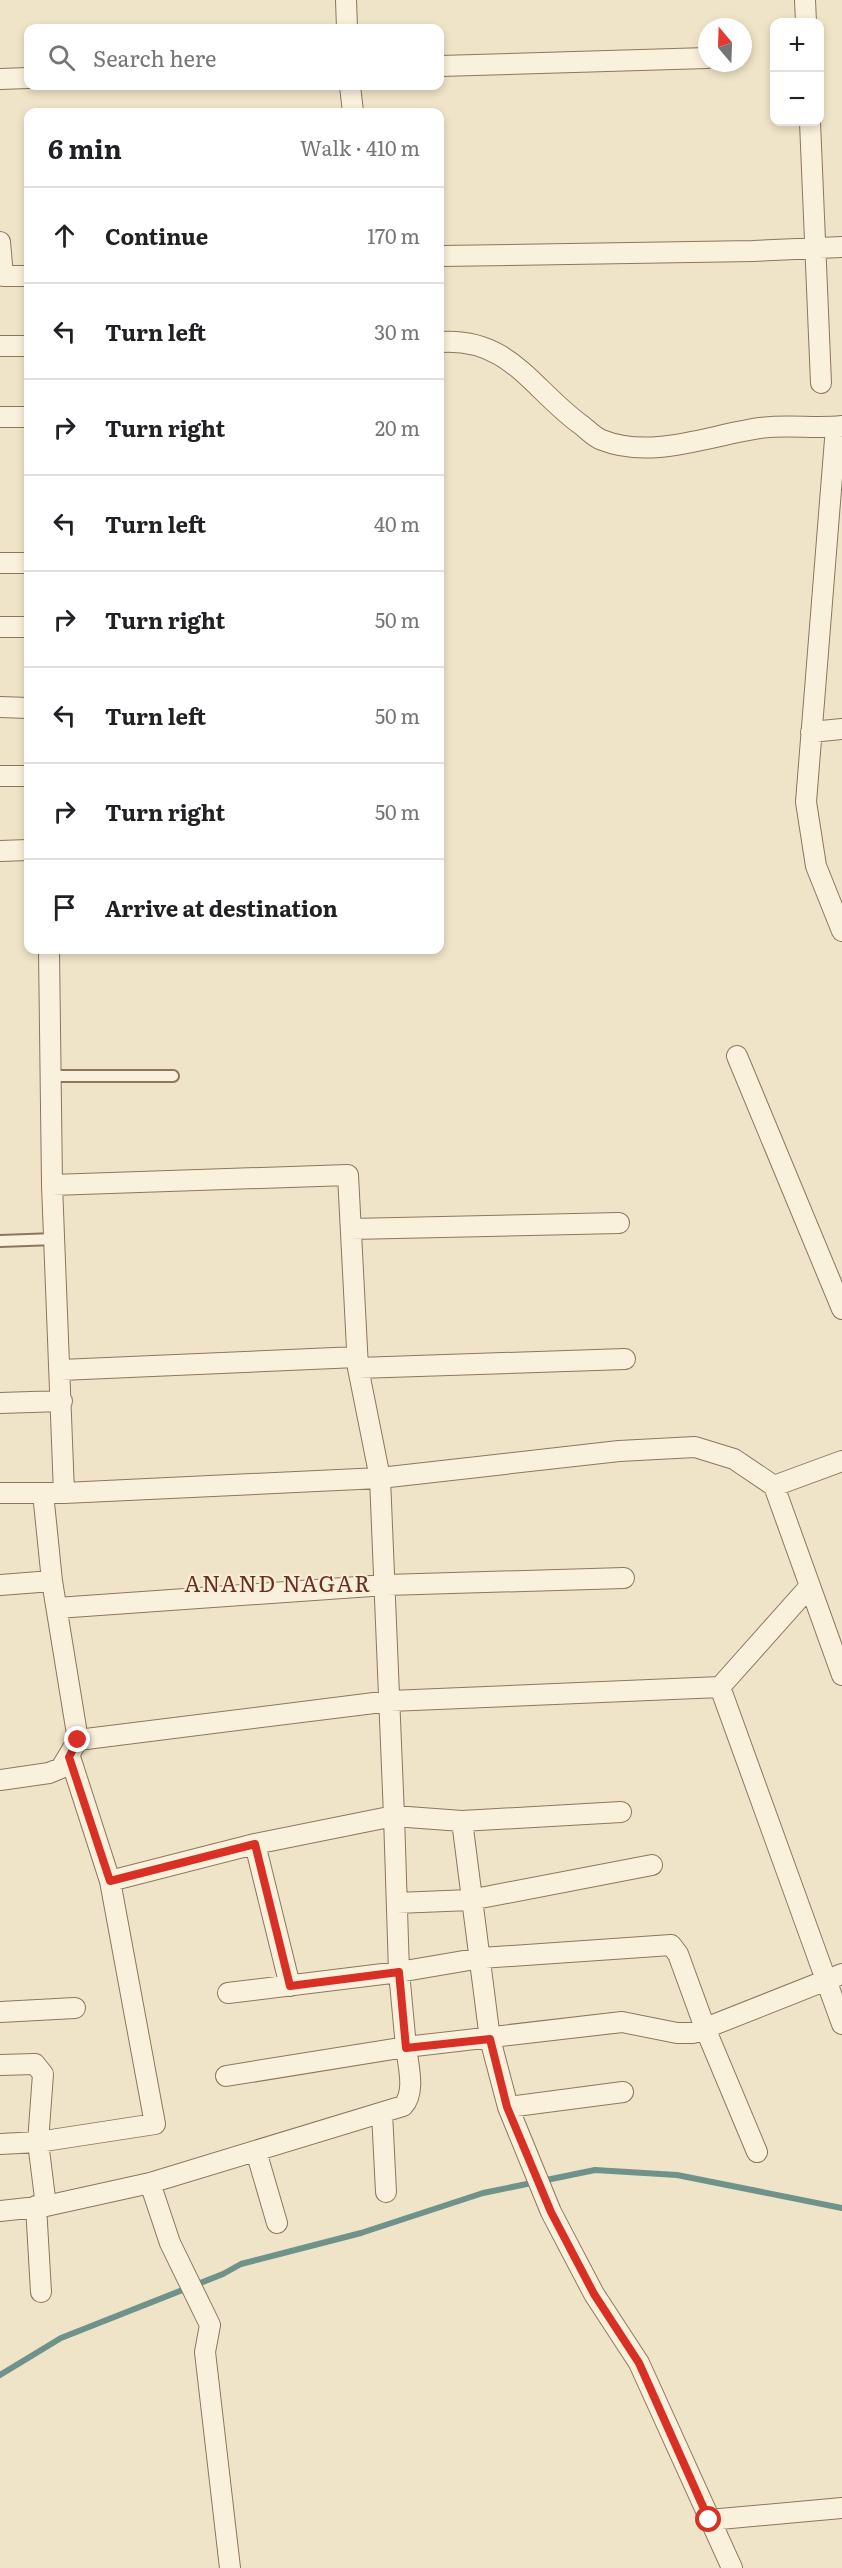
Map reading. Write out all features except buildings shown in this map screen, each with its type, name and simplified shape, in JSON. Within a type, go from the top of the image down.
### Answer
[{"type":"street","points":[[346,0],[347,24]]},
{"type":"street","points":[[805,0],[806,18]]},
{"type":"street","points":[[444,66],[698,58]]},
{"type":"street","points":[[0,78],[24,78]]},
{"type":"street","points":[[350,90],[353,108]]},
{"type":"street","points":[[810,126],[821,382]]},
{"type":"street","points":[[0,242],[3,276],[24,276]]},
{"type":"street","points":[[444,256],[842,247]]},
{"type":"street","points":[[444,342],[476,345],[501,355],[516,364],[563,412],[601,440],[635,448],[679,444],[762,428],[839,427],[806,802],[816,866],[842,931]]},
{"type":"street","points":[[0,346],[24,346]]},
{"type":"street","points":[[0,417],[24,417]]},
{"type":"street","points":[[0,563],[24,563]]},
{"type":"street","points":[[0,627],[24,627]]},
{"type":"street","points":[[0,707],[24,708]]},
{"type":"street","points":[[811,732],[842,729]]},
{"type":"street","points":[[0,776],[24,776]]},
{"type":"street","points":[[0,851],[24,850]]},
{"type":"street","points":[[49,954],[52,1185],[64,1493]]},
{"type":"street","points":[[736,1056],[842,1309]]},
{"type":"street","points":[[0,2211],[41,2206],[150,2183],[397,2109],[408,2101],[410,2091],[399,1972],[386,1585],[380,1478],[357,1363],[348,1175],[52,1185]]},
{"type":"street","points":[[351,1229],[619,1223]]},
{"type":"street","points":[[61,1370],[625,1359]]},
{"type":"street","points":[[0,1403],[62,1401]]},
{"type":"street","points":[[0,1493],[64,1493],[380,1478],[619,1451],[695,1447],[734,1458],[774,1486],[842,1675]]},
{"type":"street","points":[[774,1486],[842,1461]]},
{"type":"street","points":[[0,2144],[38,2142],[155,2124],[110,1881],[74,1749],[43,1493]]},
{"type":"street","points":[[57,1608],[386,1585],[624,1578]]},
{"type":"street","points":[[0,1585],[52,1581]]},
{"type":"street","points":[[0,1780],[49,1773],[61,1768],[74,1749],[390,1701],[720,1687],[810,1586]]},
{"type":"street","points":[[720,1687],[834,1978],[842,2024]]},
{"type":"street","points":[[110,1881],[255,1844],[394,1816],[462,1821],[621,1812]]},
{"type":"street","points":[[462,1821],[470,1900],[481,1958],[490,2039],[507,2107],[544,2195],[594,2294],[639,2363],[732,2568]]},
{"type":"street","points":[[255,1844],[290,1986]]},
{"type":"street","points":[[397,1903],[470,1900],[652,1865]]},
{"type":"street","points":[[228,1993],[399,1972],[481,1958],[671,1945],[678,1954],[705,2028],[757,2152]]},
{"type":"street","points":[[226,2076],[406,2048],[622,2022],[677,2033],[693,2033],[834,1978]]},
{"type":"street","points":[[0,2012],[75,2008]]},
{"type":"street","points":[[0,2065],[35,2064],[40,2067],[43,2074],[38,2142],[41,2292]]},
{"type":"street","points":[[507,2107],[623,2092]]},
{"type":"street","points":[[382,2113],[386,2192]]},
{"type":"street","points":[[256,2151],[277,2223]]},
{"type":"street","points":[[150,2183],[170,2243],[210,2325],[205,2352],[230,2568]]},
{"type":"street","points":[[709,2520],[842,2508]]},
{"type":"lane","points":[[51,1076],[173,1076]]},
{"type":"lane","points":[[0,1241],[55,1239]]},
{"type":"waterway","points":[[0,2375],[61,2338],[223,2274],[241,2264],[361,2233],[483,2193],[595,2170],[677,2175],[842,2208]]},
{"type":"district","name":"ANAND NAGAR","points":[[278,1584]]},
{"type":"route","points":[[78,1740],[69,1757],[110,1881],[255,1844],[290,1986],[399,1972],[406,2048],[490,2039],[507,2107],[551,2212],[594,2294],[639,2363],[709,2520]]}]
